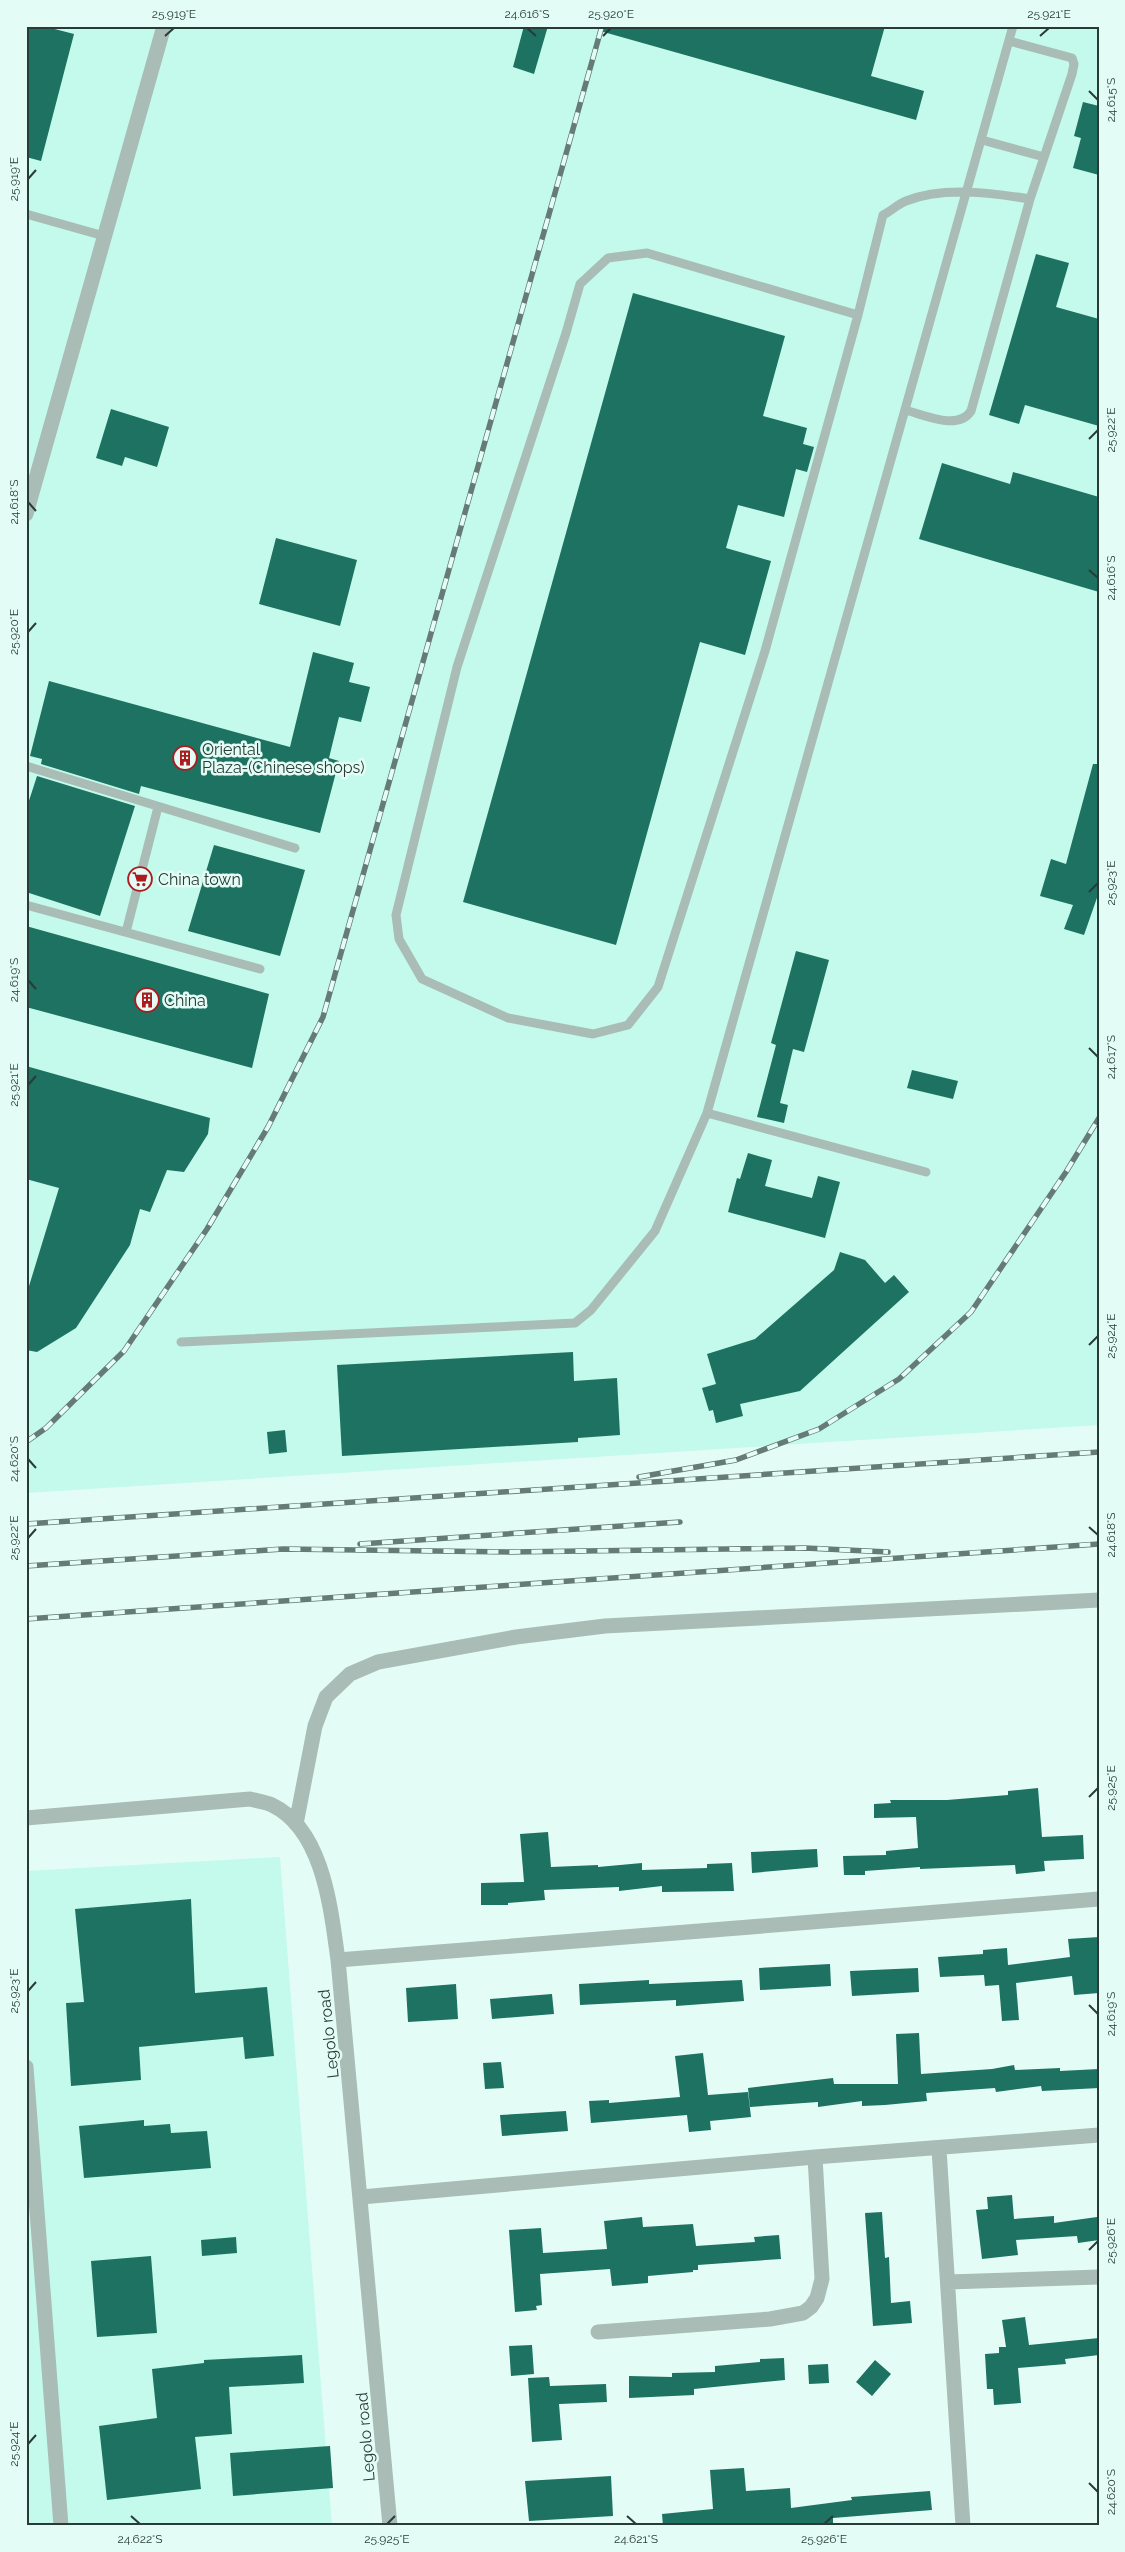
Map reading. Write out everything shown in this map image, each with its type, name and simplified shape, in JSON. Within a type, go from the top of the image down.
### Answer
[{"type":"street","points":[[26,514],[164,26]]},
{"type":"street","points":[[296,1824],[315,1726],[326,1697],[350,1674],[378,1662],[516,1637],[605,1626],[1099,1600]]},
{"type":"street","name":"Legolo road","points":[[26,1818],[250,1799],[273,1805],[296,1824],[315,1852],[330,1899],[338,1960],[390,2526]]},
{"type":"street","points":[[338,1960],[1099,1899]]},
{"type":"street","points":[[26,2066],[61,2526]]},
{"type":"street","points":[[361,2198],[815,2157],[940,2149],[1099,2135]]},
{"type":"street","points":[[940,2149],[963,2526]]},
{"type":"street","points":[[598,2332],[770,2319],[803,2313],[811,2307],[817,2298],[822,2278],[815,2157]]},
{"type":"street","points":[[948,2282],[1099,2277]]},
{"type":"lane","points":[[181,1342],[575,1323],[591,1310],[655,1231],[707,1113],[1013,26]]},
{"type":"lane","points":[[905,410],[960,421],[966,418],[972,411],[1030,199],[1074,64],[1072,58],[1009,41]]},
{"type":"lane","points":[[982,140],[1044,157]]},
{"type":"lane","points":[[858,314],[647,253],[608,258],[580,284],[566,334],[457,667],[396,915],[399,939],[422,979],[508,1018],[592,1034],[628,1024],[658,987],[765,651],[858,314],[883,216],[905,202],[926,195],[967,193],[1030,199]]},
{"type":"lane","points":[[26,214],[104,236]]},
{"type":"lane","points":[[26,766],[295,848]]},
{"type":"lane","points":[[126,932],[158,807]]},
{"type":"lane","points":[[26,904],[260,969]]},
{"type":"lane","points":[[707,1113],[926,1172]]},
{"type":"shaded area","points":[[26,26],[1099,26],[1099,1425],[26,1493]]},
{"type":"shaded area","points":[[280,1857],[332,2526],[26,2526],[26,1871]]},
{"type":"building","points":[[26,26],[43,26],[74,34],[41,161],[26,157]]},
{"type":"building","points":[[524,26],[548,26],[534,74],[513,67]]},
{"type":"building","points":[[600,26],[885,26],[871,76],[924,91],[916,120],[600,31]]},
{"type":"building","points":[[1083,102],[1099,106],[1099,175],[1073,168],[1081,138],[1074,136]]},
{"type":"building","points":[[1036,254],[1069,263],[1056,307],[1099,319],[1099,426],[1025,405],[1019,424],[989,415]]},
{"type":"building","points":[[633,293],[785,336],[763,416],[807,428],[803,444],[814,447],[807,472],[796,469],[784,517],[738,505],[726,548],[771,561],[745,655],[700,642],[616,945],[463,902]]},
{"type":"building","points":[[111,409],[169,427],[157,467],[125,457],[122,466],[96,458]]},
{"type":"building","points":[[942,463],[1010,484],[1013,472],[1099,497],[1099,592],[919,539]]},
{"type":"building","points":[[276,538],[357,560],[340,626],[259,604]]},
{"type":"building","name":"Oriental Plaza-(Chinese shops)","points":[[313,652],[354,663],[349,682],[370,687],[361,722],[339,717],[329,758],[339,761],[320,833],[141,786],[139,794],[41,764],[42,759],[30,756],[49,681],[290,747]]},
{"type":"building","points":[[1093,764],[1099,764],[1099,892],[1084,935],[1064,929],[1073,905],[1040,896],[1051,859],[1066,864]]},
{"type":"building","points":[[37,776],[135,806],[100,916],[26,892],[26,810]]},
{"type":"building","points":[[214,845],[305,870],[280,956],[188,931]]},
{"type":"building","name":"China","points":[[26,926],[269,994],[252,1068],[26,1007]]},
{"type":"building","points":[[796,951],[829,960],[804,1052],[793,1049],[780,1103],[788,1105],[784,1123],[757,1117],[776,1045],[771,1043]]},
{"type":"building","points":[[26,1066],[210,1118],[208,1134],[184,1172],[167,1170],[150,1212],[140,1209],[130,1245],[76,1328],[37,1352],[26,1350],[26,1296],[59,1188],[26,1179]]},
{"type":"building","points":[[912,1070],[958,1081],[953,1099],[907,1088]]},
{"type":"building","points":[[748,1153],[772,1160],[765,1186],[812,1198],[818,1176],[840,1182],[825,1238],[728,1212],[737,1178],[740,1179]]},
{"type":"building","points":[[840,1252],[865,1260],[885,1283],[894,1275],[909,1292],[800,1391],[740,1404],[743,1416],[716,1423],[713,1410],[709,1411],[702,1388],[716,1384],[707,1354],[755,1339],[834,1270]]},
{"type":"building","points":[[573,1352],[574,1381],[617,1378],[620,1435],[578,1438],[578,1442],[342,1456],[337,1365]]},
{"type":"building","points":[[285,1430],[287,1452],[269,1454],[267,1432]]},
{"type":"building","points":[[1038,1788],[1042,1837],[1083,1835],[1084,1859],[1044,1861],[1045,1871],[1016,1874],[1015,1865],[920,1869],[920,1867],[865,1871],[865,1875],[844,1875],[843,1856],[886,1855],[886,1851],[918,1848],[916,1817],[874,1818],[874,1804],[891,1803],[890,1800],[947,1800],[1008,1795],[1008,1791]]},
{"type":"building","points":[[548,1832],[551,1867],[598,1865],[598,1867],[642,1863],[642,1870],[707,1868],[707,1864],[732,1863],[734,1891],[662,1892],[662,1886],[619,1891],[619,1887],[544,1890],[545,1900],[508,1903],[508,1905],[481,1905],[481,1883],[524,1882],[520,1834]]},
{"type":"building","points":[[817,1849],[818,1867],[752,1873],[751,1852]]},
{"type":"building","points":[[191,1899],[195,1993],[267,1987],[274,2056],[245,2059],[243,2037],[139,2047],[141,2080],[71,2086],[66,2003],[84,2002],[75,1909]]},
{"type":"building","points":[[1099,1937],[1099,1993],[1074,1995],[1072,1976],[1016,1983],[1019,2020],[1002,2021],[999,1985],[985,1986],[984,1975],[940,1977],[938,1957],[983,1954],[983,1950],[1007,1948],[1008,1965],[1070,1957],[1068,1939]]},
{"type":"building","points":[[830,1964],[831,1986],[760,1990],[759,1968]]},
{"type":"building","points":[[918,1968],[919,1992],[852,1996],[850,1971]]},
{"type":"building","points":[[649,1980],[649,1984],[742,1980],[744,2001],[676,2006],[676,2000],[580,2005],[579,1984]]},
{"type":"building","points":[[456,1984],[458,2019],[408,2022],[406,1988]]},
{"type":"building","points":[[552,1994],[554,2014],[492,2019],[490,1999]]},
{"type":"building","points":[[919,2033],[921,2074],[992,2069],[1014,2065],[1015,2070],[1060,2068],[1060,2071],[1099,2069],[1099,2088],[1042,2091],[1041,2086],[996,2092],[995,2088],[926,2093],[927,2101],[885,2105],[862,2106],[862,2101],[818,2107],[818,2102],[750,2107],[748,2088],[833,2078],[834,2084],[898,2084],[896,2034]]},
{"type":"building","points":[[703,2053],[708,2095],[748,2092],[751,2117],[710,2121],[711,2130],[689,2132],[687,2115],[591,2123],[589,2101],[609,2100],[609,2103],[680,2097],[675,2056]]},
{"type":"building","points":[[501,2062],[504,2088],[485,2089],[483,2063]]},
{"type":"building","points":[[566,2111],[568,2131],[502,2136],[500,2115]]},
{"type":"building","points":[[144,2120],[144,2126],[170,2124],[171,2133],[207,2131],[211,2168],[84,2178],[79,2126]]},
{"type":"building","points":[[1012,2195],[1014,2219],[1054,2216],[1054,2223],[1097,2217],[1099,2240],[1078,2243],[1077,2236],[1016,2240],[1018,2255],[982,2259],[976,2210],[988,2209],[987,2197]]},
{"type":"building","points":[[882,2212],[885,2258],[889,2257],[891,2303],[910,2301],[912,2323],[873,2326],[865,2213]]},
{"type":"building","points":[[642,2217],[643,2227],[693,2224],[696,2246],[755,2242],[754,2237],[779,2235],[781,2259],[698,2265],[698,2270],[693,2270],[693,2272],[648,2276],[648,2283],[612,2286],[610,2269],[540,2274],[542,2305],[536,2306],[537,2310],[515,2312],[509,2230],[541,2228],[543,2253],[607,2249],[604,2221]]},
{"type":"building","points":[[236,2237],[237,2253],[202,2256],[201,2240]]},
{"type":"building","points":[[151,2256],[157,2333],[97,2337],[91,2261]]},
{"type":"building","points":[[1025,2317],[1029,2345],[1099,2338],[1099,2355],[1065,2359],[1066,2364],[1018,2368],[1021,2403],[994,2405],[993,2389],[987,2389],[985,2354],[999,2353],[999,2347],[1006,2347],[1002,2320]]},
{"type":"building","points":[[532,2345],[534,2374],[511,2376],[509,2346]]},
{"type":"building","points":[[302,2355],[304,2383],[229,2387],[232,2434],[195,2437],[201,2489],[107,2500],[99,2426],[157,2418],[152,2369],[204,2363],[204,2360]]},
{"type":"building","points":[[784,2358],[785,2380],[694,2389],[694,2395],[629,2398],[629,2376],[672,2377],[672,2373],[715,2372],[715,2366],[760,2362],[760,2359]]},
{"type":"building","points":[[875,2360],[891,2374],[872,2396],[856,2382]]},
{"type":"building","points":[[828,2364],[829,2383],[809,2384],[808,2365]]},
{"type":"building","points":[[549,2377],[550,2386],[606,2384],[607,2402],[559,2404],[562,2440],[532,2442],[528,2378]]},
{"type":"building","points":[[330,2446],[333,2488],[233,2496],[230,2453]]},
{"type":"building","points":[[744,2468],[746,2491],[790,2488],[791,2508],[852,2500],[851,2497],[930,2491],[932,2510],[833,2518],[833,2525],[825,2526],[663,2526],[662,2514],[713,2509],[710,2470]]},
{"type":"building","points":[[611,2476],[613,2516],[529,2521],[525,2481]]},
{"type":"railway","points":[[26,1442],[46,1428],[124,1351],[207,1229],[268,1127],[323,1017],[602,26]]},
{"type":"railway","points":[[639,1477],[736,1460],[819,1429],[899,1379],[971,1312],[1066,1172],[1099,1118]]},
{"type":"railway","points":[[26,1524],[1099,1452]]},
{"type":"railway","points":[[360,1544],[680,1522]]},
{"type":"railway","points":[[26,1619],[1099,1544]]},
{"type":"railway","points":[[26,1566],[283,1549],[511,1552],[805,1548],[888,1552]]},
{"type":"place","name":"Oriental Plaza-(Chinese shops)","points":[[185,758]]},
{"type":"place","name":"China town","points":[[140,879]]},
{"type":"place","name":"China","points":[[147,1000]]}]
